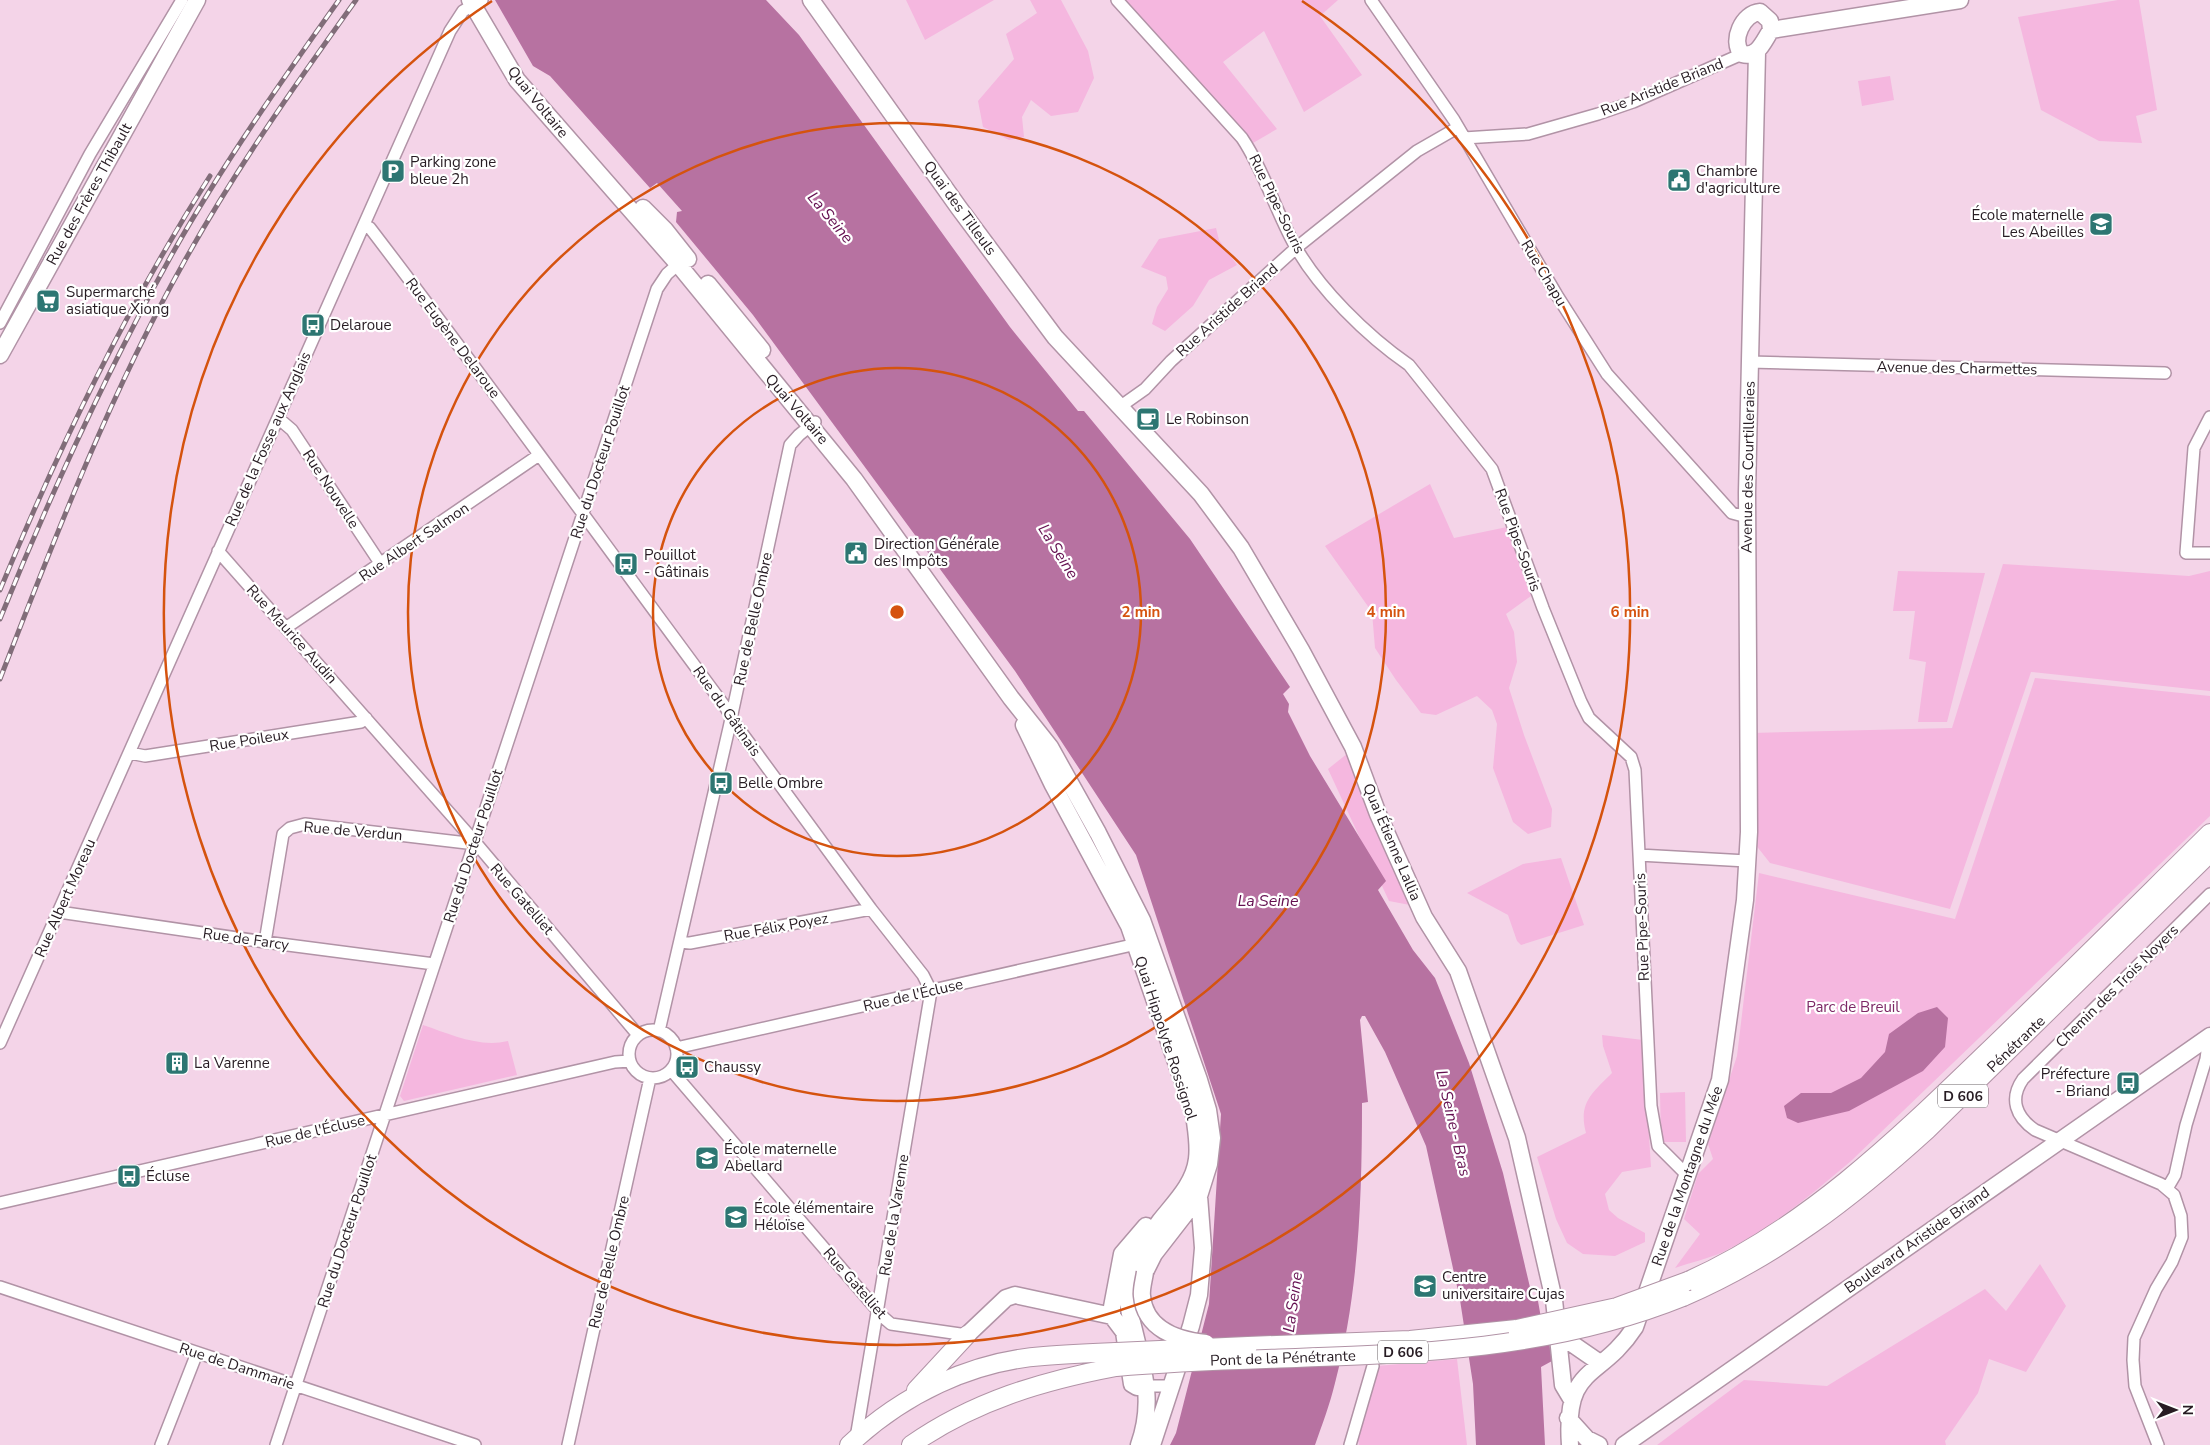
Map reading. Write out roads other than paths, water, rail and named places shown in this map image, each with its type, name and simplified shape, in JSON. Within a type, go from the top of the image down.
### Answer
[{"type":"main road","name":"Pénétrante","points":[[1686,1289],[1755,1247],[1828,1197],[1871,1162],[2015,1025],[2210,833]]},
{"type":"main road","name":"Pénétrante","points":[[1686,1289],[1727,1278],[1787,1243],[1854,1194],[1889,1165],[1934,1124],[2210,853]]},
{"type":"main road","name":"Pont de la Pénétrante","points":[[1116,1360],[1248,1346],[1410,1340],[1517,1329],[1617,1307],[1686,1289]]},
{"type":"main road","name":"Pont de la Pénétrante","points":[[1116,1360],[1452,1350],[1511,1343],[1595,1326],[1686,1289]]},
{"type":"main road","points":[[907,1400],[966,1335]]},
{"type":"main road","name":"D 606","points":[[853,1442],[907,1400],[945,1380],[995,1364],[1043,1356],[1116,1360]]},
{"type":"main road","name":"D 606","points":[[911,1445],[961,1415],[1024,1388],[1116,1360]]},
{"type":"street","name":"Rue des Frères Thibault","points":[[0,355],[158,55],[182,0]]},
{"type":"street","name":"Rue des Frères Thibault","points":[[184,25],[197,0]]},
{"type":"street","name":"Rue des Frères Thibault","points":[[0,323],[90,154],[158,55],[184,25],[202,0]]},
{"type":"street","name":"Quai des Tilleuls","points":[[811,0],[959,208],[1056,337],[1121,406]]},
{"type":"street","name":"Rue Pipe-Souris","points":[[1117,0],[1242,138],[1253,154],[1296,248],[1320,282],[1346,310],[1408,365],[1492,469],[1543,608],[1581,702],[1589,718],[1632,757],[1635,770],[1651,1106],[1658,1146],[1687,1175]]},
{"type":"street","name":"Rue Chapu","points":[[1371,0],[1461,133],[1558,298],[1607,374],[1732,513],[1747,517]]},
{"type":"street","points":[[1749,53],[1771,30],[1960,0]]},
{"type":"street","name":"Rue de la Fosse aux Anglais","points":[[130,753],[450,31],[456,19],[477,1]]},
{"type":"street","name":"Quai Voltaire","points":[[477,1],[517,80],[734,314],[830,448]]},
{"type":"street","points":[[1760,6],[1770,21],[1771,30]]},
{"type":"street","name":"Avenue des Courtilleraies","points":[[1746,881],[1750,682],[1746,615],[1750,362],[1749,53],[1737,47],[1738,33],[1749,17],[1760,6]]},
{"type":"street","name":"Rue Aristide Briand","points":[[1121,406],[1145,389],[1171,361],[1284,258],[1417,151],[1461,133],[1528,134],[1598,114],[1633,102],[1749,53]]},
{"type":"street","name":"Rue Eugène Delaroue","points":[[364,225],[370,228],[382,243],[539,455]]},
{"type":"street","name":"Rue du Docteur Pouillot","points":[[276,1445],[657,289],[661,281],[682,260]]},
{"type":"street","name":"Avenue des Charmettes","points":[[1750,362],[2165,373]]},
{"type":"street","name":"Quai Étienne Lallia","points":[[1121,406],[1201,494],[1241,548],[1301,650],[1353,747],[1378,814],[1424,917],[1458,971],[1472,1006],[1517,1138],[1554,1300],[1565,1392],[1572,1400]]},
{"type":"street","name":"Rue Nouvelle","points":[[278,418],[292,430],[380,563]]},
{"type":"street","points":[[2210,418],[2194,448],[2186,553],[2210,553]]},
{"type":"street","name":"Rue de Belle Ombre","points":[[659,1031],[731,716],[790,445],[813,424]]},
{"type":"street","name":"Quai Hippolyte Rossignol","points":[[830,448],[1011,698],[1050,747],[1069,779],[1098,832],[1208,1110],[1211,1152],[1200,1196],[1203,1248],[1199,1296],[1152,1445]]},
{"type":"street","name":"Rue du Gâtinais","points":[[539,455],[731,716],[870,910],[923,975],[931,991]]},
{"type":"street","name":"Rue Albert Salmon","points":[[287,627],[380,563],[462,510],[539,455]]},
{"type":"street","name":"Rue Maurice Audin","points":[[218,551],[366,718]]},
{"type":"street","name":"Rue Gatelliet","points":[[366,718],[475,842],[638,1035]]},
{"type":"street","name":"Rue Poileux","points":[[130,753],[145,756],[361,722],[366,718]]},
{"type":"street","name":"Rue Albert Moreau","points":[[0,1043],[130,753]]},
{"type":"street","name":"Rue de Verdun","points":[[265,942],[282,834],[290,828],[305,824],[467,843],[475,842]]},
{"type":"street","points":[[1639,855],[1747,861]]},
{"type":"street","name":"Rue de la Montagne du Mée","points":[[1570,1445],[1568,1418],[1576,1388],[1586,1375],[1621,1346],[1635,1327],[1720,1080],[1742,929],[1746,881]]},
{"type":"street","name":"Chemin des Trois Noyers","points":[[2168,1187],[2035,1130],[2024,1122],[2016,1108],[2016,1088],[2022,1079],[2210,894]]},
{"type":"street","name":"Rue Félix Poyez","points":[[680,942],[690,943],[870,910]]},
{"type":"street","name":"Rue de Farcy","points":[[59,912],[434,964]]},
{"type":"street","name":"Quai Hippolyte Rossignol","points":[[1139,1445],[1148,1413],[1146,1386],[1129,1312],[1128,1286],[1133,1266],[1145,1242],[1190,1182],[1197,1161],[1197,1135],[1194,1114],[1143,942]]},
{"type":"street","name":"Rue de l'Écluse","points":[[676,1048],[1143,942]]},
{"type":"street","name":"Rue de la Varenne","points":[[853,1442],[878,1310],[931,991]]},
{"type":"street","points":[[659,1031],[670,1037],[676,1048],[677,1056],[671,1070],[658,1078],[650,1078],[638,1073],[630,1062],[630,1047],[638,1035],[644,1032],[659,1031]]},
{"type":"street","points":[[2158,1445],[2135,1386],[2134,1338],[2156,1289],[2172,1262],[2182,1237],[2181,1216],[2174,1196],[2168,1187],[2175,1175],[2186,1124],[2206,1059],[2208,1037]]},
{"type":"street","name":"Boulevard Aristide Briand","points":[[1624,1445],[2208,1037]]},
{"type":"street","name":"Rue de l'Écluse","points":[[0,1203],[385,1113],[615,1062],[630,1062]]},
{"type":"street","name":"Rue Gatelliet","points":[[671,1070],[892,1324],[966,1335]]},
{"type":"street","name":"Rue de Belle Ombre","points":[[568,1445],[650,1078]]},
{"type":"street","points":[[1112,1316],[1122,1254],[1176,1190],[1187,1169],[1197,1135]]},
{"type":"street","points":[[1200,1196],[1154,1254],[1145,1272],[1142,1296],[1149,1317],[1159,1328],[1178,1338],[1189,1341],[1248,1346]]},
{"type":"street","name":"Rue de Dammarie","points":[[0,1287],[475,1445]]},
{"type":"street","points":[[966,1335],[1006,1298],[1015,1295],[1112,1316],[1124,1332],[1132,1384],[1137,1387],[1172,1386]]},
{"type":"street","points":[[1558,1328],[1570,1343],[1600,1363]]},
{"type":"street","points":[[161,1445],[197,1353]]},
{"type":"street","points":[[1560,1360],[1571,1369],[1586,1375]]},
{"type":"street","points":[[1350,1445],[1372,1366]]},
{"type":"street","points":[[1568,1418],[1588,1439],[1600,1445]]},
{"type":"water","name":"La Seine","points":[[495,0],[766,0],[799,35],[1010,327],[1078,411],[1084,411],[1190,539],[1290,687],[1283,694],[1289,704],[1288,712],[1310,756],[1386,881],[1378,890],[1413,950],[1435,978],[1469,1063],[1503,1173],[1533,1300],[1538,1301],[1541,1318],[1547,1329],[1552,1361],[1541,1367],[1545,1445],[1476,1445],[1473,1384],[1460,1300],[1426,1146],[1385,1052],[1365,1016],[1362,1016],[1360,1020],[1368,1102],[1362,1103],[1358,1244],[1343,1349],[1328,1407],[1315,1445],[1170,1445],[1176,1433],[1209,1304],[1221,1114],[1136,855],[1015,671],[753,315],[676,222],[677,212],[682,211],[657,183],[650,188],[550,76],[533,66]]},
{"type":"water","points":[[1937,1007],[1948,1018],[1945,1047],[1923,1071],[1849,1111],[1798,1123],[1787,1118],[1784,1106],[1801,1093],[1831,1093],[1861,1078],[1885,1052],[1889,1034],[1918,1013]]},
{"type":"railway","points":[[0,619],[80,435],[124,345],[171,256],[231,158],[339,0]]},
{"type":"railway","points":[[0,679],[85,467],[157,312],[184,262],[245,161],[356,0]]},
{"type":"railway","points":[[0,590],[46,483],[96,378],[150,275],[210,176]]},
{"type":"place","name":"Parking zone bleue 2h","points":[[393,171]]},
{"type":"place","name":"Chambre d'agriculture","points":[[1679,180]]},
{"type":"place","name":"École maternelle Les Abeilles","points":[[2101,224]]},
{"type":"place","name":"Supermarché asiatique Xiong","points":[[48,301]]},
{"type":"place","name":"Delaroue","points":[[313,325]]},
{"type":"place","name":"Le Robinson","points":[[1148,419]]},
{"type":"place","name":"Direction Générale des Impôts","points":[[856,553]]},
{"type":"place","name":"Pouillot - Gâtinais","points":[[626,564]]},
{"type":"place","name":"Belle Ombre","points":[[721,783]]},
{"type":"place","name":"La Varenne","points":[[177,1063]]},
{"type":"place","name":"Chaussy","points":[[687,1067]]},
{"type":"place","name":"Préfecture - Briand","points":[[2128,1083]]},
{"type":"place","name":"École maternelle Abellard","points":[[707,1158]]},
{"type":"place","name":"Écluse","points":[[129,1176]]},
{"type":"place","name":"École élémentaire Héloïse","points":[[736,1217]]},
{"type":"place","name":"Centre universitaire Cujas","points":[[1425,1286]]},
{"type":"park label","name":"Parc de Breuil","points":[[1853,1007]]},
{"type":"water label","name":"La Seine - Bras","points":[[1454,1123]]}]
